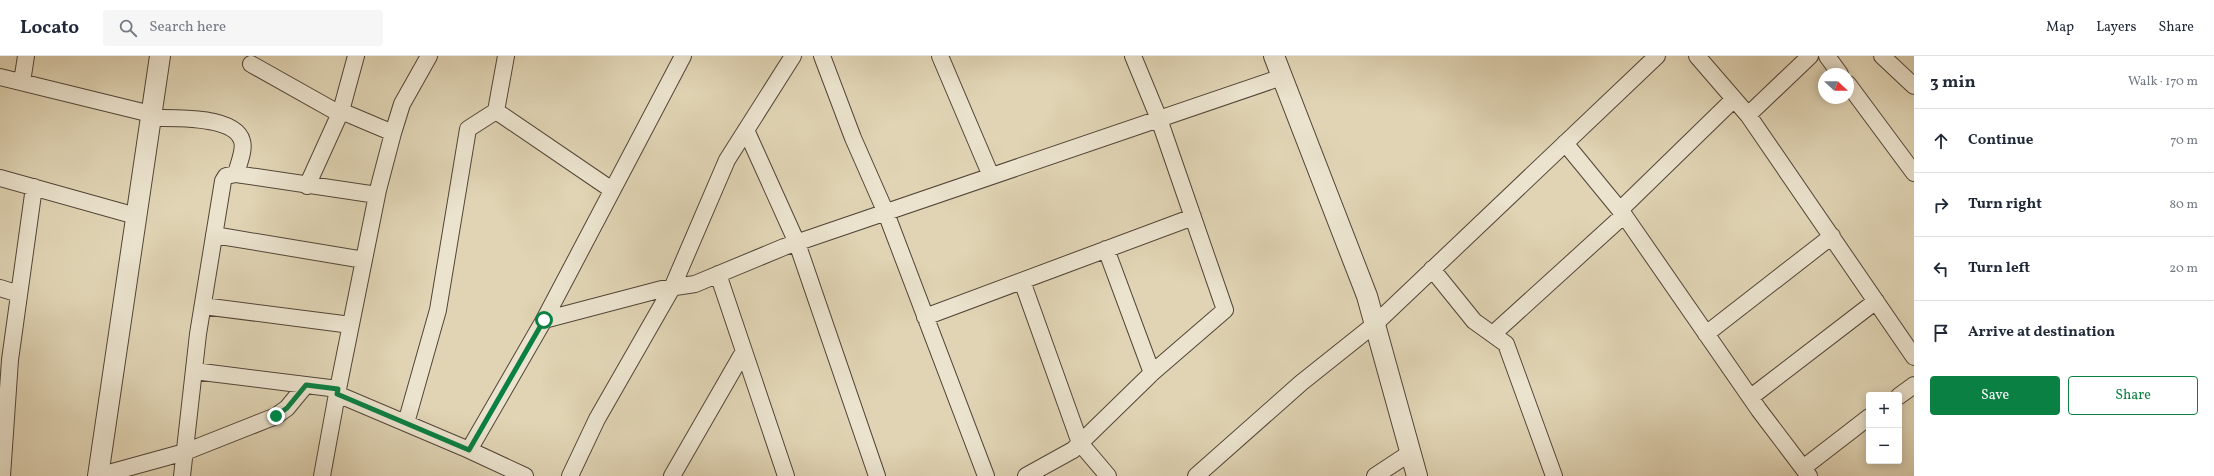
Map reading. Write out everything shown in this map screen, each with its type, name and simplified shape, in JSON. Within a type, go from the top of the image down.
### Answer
[{"type":"street","points":[[22,82],[26,56]]},
{"type":"street","points":[[160,56],[98,476],[185,452],[276,416],[287,408],[306,385]]},
{"type":"street","points":[[307,186],[340,113],[356,56]]},
{"type":"street","points":[[322,476],[377,195],[402,104],[429,56]]},
{"type":"street","points":[[406,423],[438,310],[468,129],[496,111],[506,56]]},
{"type":"street","points":[[469,450],[544,320],[683,56]]},
{"type":"street","points":[[570,476],[597,419],[672,288],[727,160],[793,56]]},
{"type":"street","points":[[822,56],[853,138],[886,212],[986,476]]},
{"type":"street","points":[[940,56],[991,176]]},
{"type":"street","points":[[1026,476],[1073,450],[1152,373],[1225,310],[1159,119],[1133,56]]},
{"type":"street","points":[[1274,56],[1367,296],[1417,476]]},
{"type":"street","points":[[1196,476],[1301,382],[1374,324],[1657,56]]},
{"type":"street","points":[[1697,56],[1748,115],[1914,357]]},
{"type":"street","points":[[1748,115],[1810,56]]},
{"type":"street","points":[[1827,56],[1836,68]]},
{"type":"street","points":[[1882,56],[1914,86]]},
{"type":"street","points":[[251,64],[340,113],[393,133]]},
{"type":"street","points":[[0,77],[151,116],[205,120],[223,125],[240,136],[243,145],[236,174]]},
{"type":"street","points":[[544,320],[672,288],[695,284],[797,243],[1282,77]]},
{"type":"street","points":[[1854,92],[1914,173]]},
{"type":"street","points":[[1493,334],[1622,212],[1734,99]]},
{"type":"street","points":[[496,111],[612,190]]},
{"type":"street","points":[[746,130],[797,243],[877,476]]},
{"type":"street","points":[[1565,143],[1622,212],[1706,334],[1806,472],[1866,421]]},
{"type":"street","points":[[182,476],[203,306],[223,181],[226,176],[236,174],[307,186],[377,195]]},
{"type":"street","points":[[0,178],[136,216]]},
{"type":"street","points":[[2,476],[4,393],[34,187]]},
{"type":"street","points":[[925,317],[1193,217]]},
{"type":"street","points":[[214,235],[364,260]]},
{"type":"street","points":[[1706,334],[1832,236]]},
{"type":"street","points":[[1106,250],[1152,373]]},
{"type":"street","points":[[1432,269],[1474,321],[1506,344],[1554,476]]},
{"type":"street","points":[[718,274],[786,476]]},
{"type":"street","points":[[1022,281],[1080,443],[1108,476]]},
{"type":"street","points":[[0,288],[19,294]]},
{"type":"street","points":[[1751,397],[1876,301]]},
{"type":"street","points":[[203,306],[351,325]]},
{"type":"street","points":[[672,476],[744,351]]},
{"type":"street","points":[[194,371],[306,385],[338,391],[525,476]]},
{"type":"street","points":[[1902,394],[1914,385]]},
{"type":"street","points":[[1375,476],[1410,454]]},
{"type":"route","points":[[276,416],[287,408],[306,385],[338,389],[337,394],[469,450],[544,320]]}]
